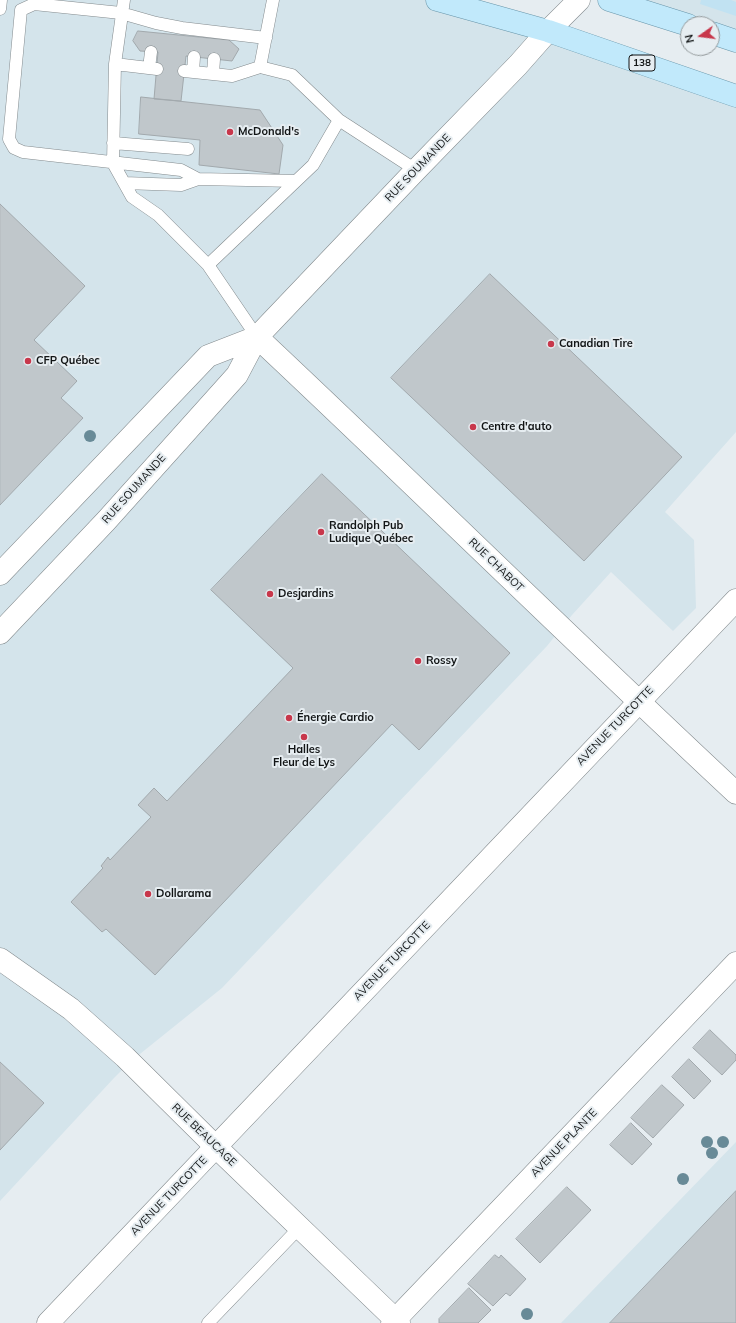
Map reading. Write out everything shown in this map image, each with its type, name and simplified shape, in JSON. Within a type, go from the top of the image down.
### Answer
[{"type":"main road","name":"138","points":[[437,0],[548,31],[736,96]]},
{"type":"main road","points":[[609,0],[680,22]]},
{"type":"main road","points":[[720,35],[736,40]]},
{"type":"street","name":"RUE SOUMANDE","points":[[0,633],[106,521],[237,375],[257,337],[579,0]]},
{"type":"street","name":"RUE SOUMANDE","points":[[0,574],[208,356],[257,337]]},
{"type":"street","name":"RUE CHABOT","points":[[257,337],[638,702],[736,793]]},
{"type":"street","name":"AVENUE TURCOTTE","points":[[48,1323],[736,600]]},
{"type":"street","name":"RUE BEAUCAGE","points":[[0,959],[77,1014],[124,1057],[395,1322]]},
{"type":"street","name":"AVENUE PLANTE","points":[[395,1322],[736,962]]},
{"type":"lane","points":[[124,0],[115,64],[112,163],[132,197],[158,215],[208,265],[257,337]]},
{"type":"lane","points":[[260,67],[273,0]]},
{"type":"lane","points":[[198,179],[181,170],[23,152],[14,148],[9,139],[22,10],[34,4],[121,13],[154,28],[217,35],[266,38]]},
{"type":"lane","points":[[115,64],[153,69],[151,52]]},
{"type":"lane","points":[[194,57],[188,72],[232,76],[260,67],[292,75],[339,120],[416,170]]},
{"type":"lane","points":[[213,74],[214,59]]},
{"type":"lane","points":[[208,265],[313,165],[339,120]]},
{"type":"lane","points":[[113,143],[188,149]]},
{"type":"lane","points":[[124,183],[182,185],[198,179],[296,181]]},
{"type":"lane","points":[[208,1323],[300,1228]]},
{"type":"shaded area","points":[[0,0],[437,0],[736,96],[736,432],[665,512],[694,540],[696,608],[673,631],[611,572],[572,615],[547,646],[222,988],[130,1062],[0,1201]]},
{"type":"shaded area","points":[[609,0],[736,0],[736,41],[720,30],[720,16],[680,16],[680,22]]},
{"type":"shaded area","points":[[701,0],[731,0],[736,2],[736,16],[700,4]]},
{"type":"shaded area","points":[[736,1142],[736,1323],[561,1323]]},
{"type":"building","points":[[138,31],[229,40],[239,49],[232,61],[186,56],[181,101],[154,99],[158,52],[140,51],[133,41]]},
{"type":"building","points":[[141,97],[260,110],[283,145],[279,174],[199,165],[200,140],[139,134]]},
{"type":"building","name":"CFP Québec","points":[[0,204],[85,286],[34,340],[77,381],[61,398],[83,418],[0,505]]},
{"type":"building","points":[[490,274],[682,457],[584,561],[391,378]]},
{"type":"building","name":"Halles Fleur de Lys","points":[[322,474],[510,653],[419,750],[392,724],[155,975],[106,929],[102,932],[71,902],[103,868],[101,866],[108,857],[110,860],[151,817],[138,805],[154,788],[167,801],[293,668],[211,590]]},
{"type":"building","points":[[710,1030],[736,1055],[736,1060],[722,1075],[693,1048]]},
{"type":"building","points":[[689,1059],[711,1081],[694,1099],[672,1077]]},
{"type":"building","points":[[0,1062],[44,1103],[0,1150]]},
{"type":"building","points":[[662,1085],[684,1105],[653,1138],[631,1118]]},
{"type":"building","points":[[631,1123],[652,1144],[632,1165],[610,1145]]},
{"type":"building","points":[[567,1187],[591,1210],[540,1263],[516,1239]]},
{"type":"building","points":[[736,1191],[736,1323],[610,1323]]},
{"type":"building","points":[[495,1255],[499,1258],[501,1255],[526,1279],[510,1296],[506,1293],[493,1306],[468,1284]]},
{"type":"building","points":[[469,1288],[491,1310],[478,1323],[439,1323],[439,1319]]},
{"type":"place","name":"McDonald's","points":[[230,132]]},
{"type":"place","name":"Canadian Tire","points":[[551,344]]},
{"type":"place","name":"CFP Québec","points":[[28,361]]},
{"type":"place","name":"Centre d'auto","points":[[473,427]]},
{"type":"place","name":"Randolph Pub Ludique Québec","points":[[321,532]]},
{"type":"place","name":"Desjardins","points":[[270,594]]},
{"type":"place","name":"Rossy","points":[[418,661]]},
{"type":"place","name":"Énergie Cardio","points":[[289,718]]},
{"type":"place","name":"Halles Fleur de Lys","points":[[304,737]]},
{"type":"place","name":"Dollarama","points":[[148,894]]}]
